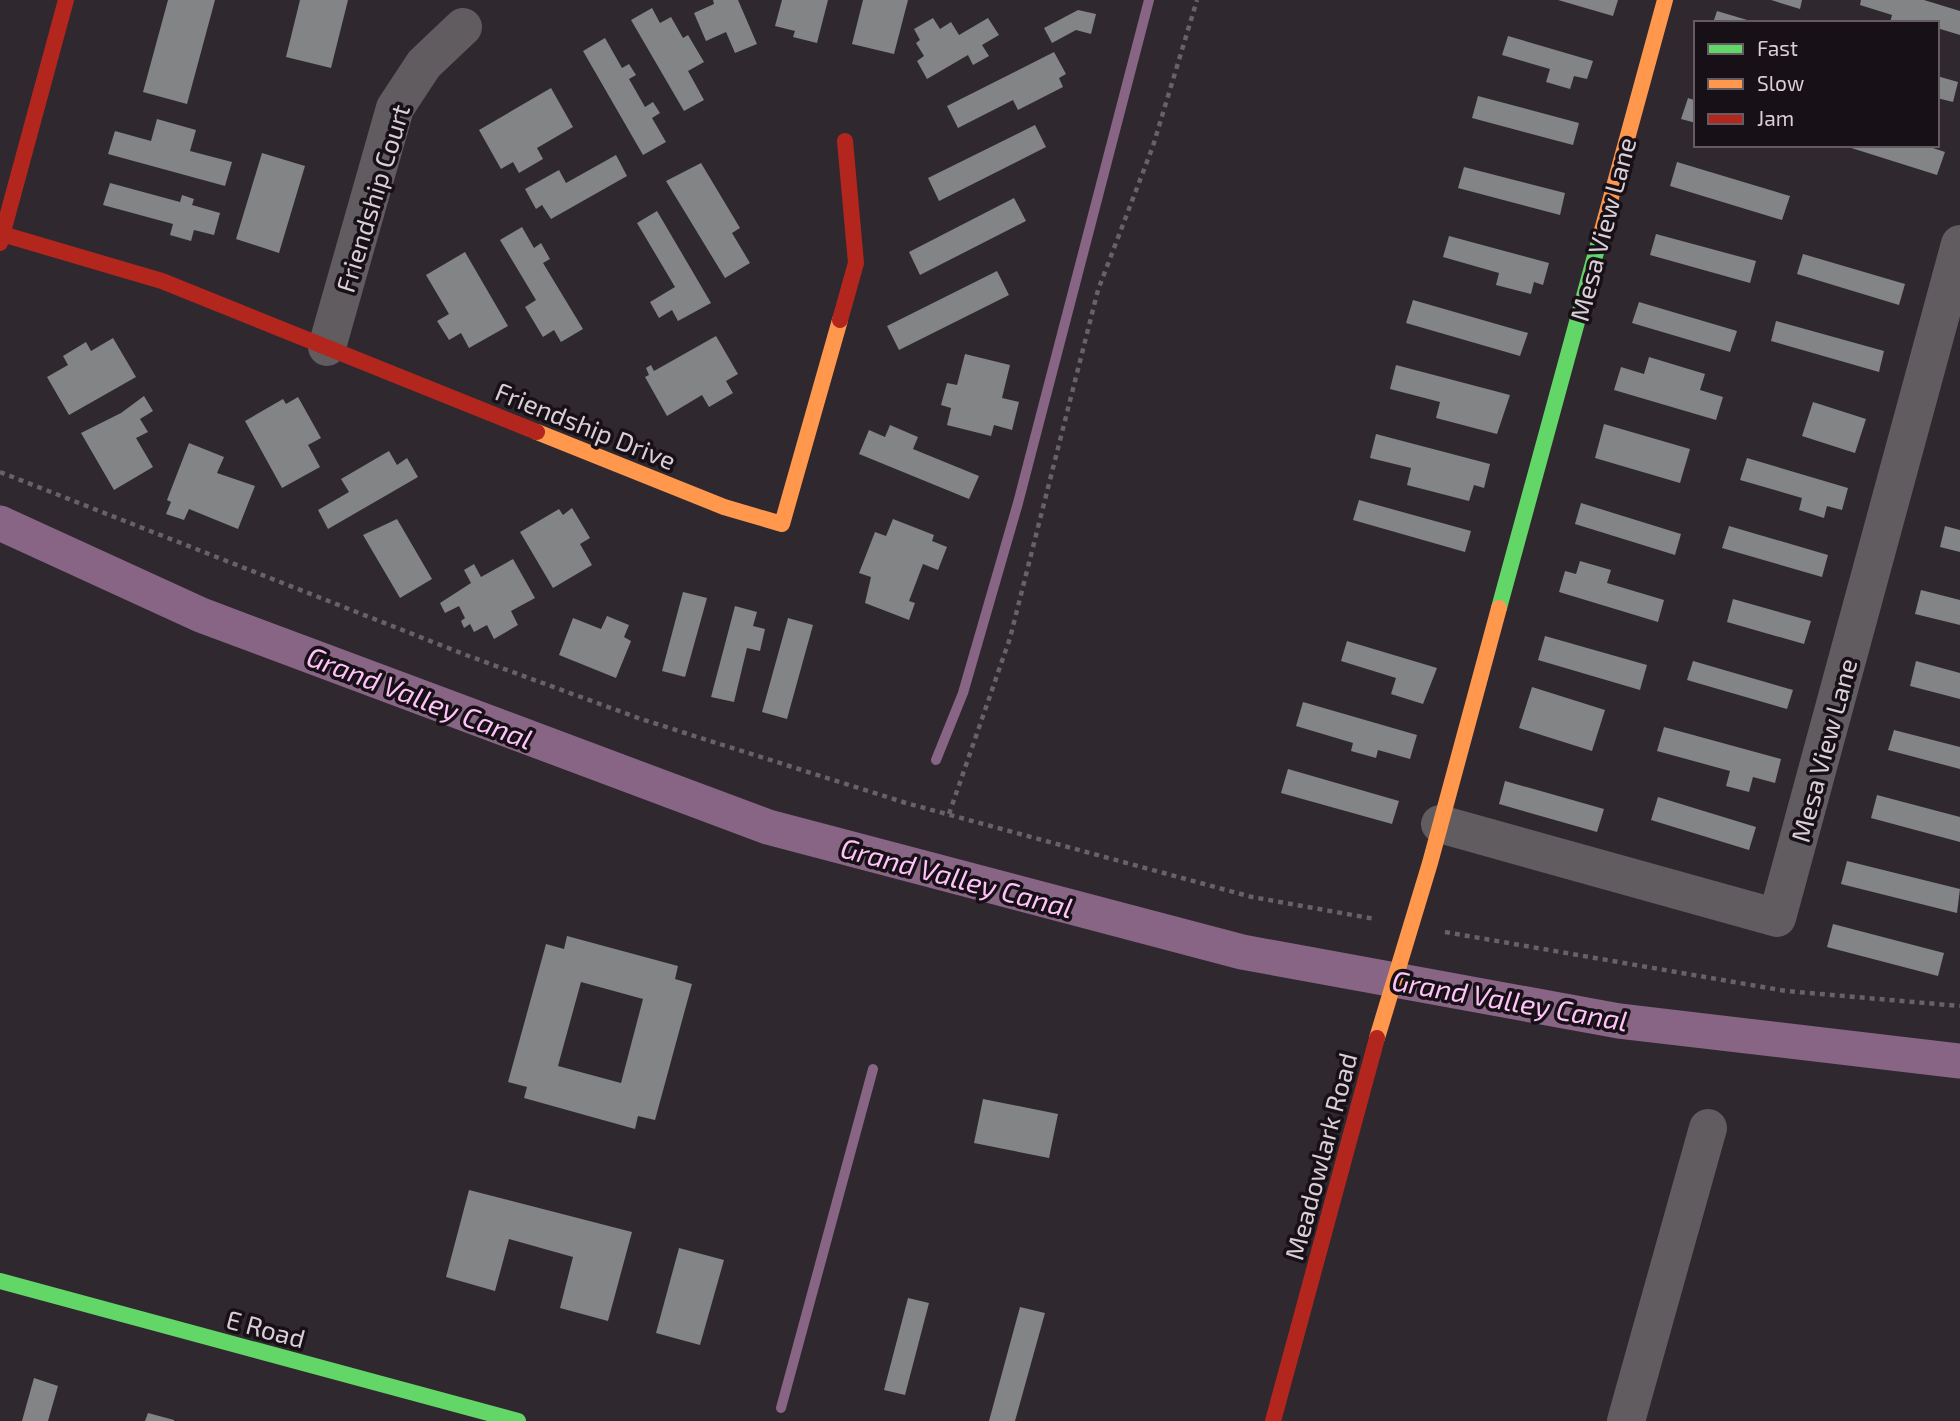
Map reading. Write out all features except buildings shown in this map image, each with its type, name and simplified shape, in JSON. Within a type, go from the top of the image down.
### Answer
[{"type":"street","points":[[1,238],[66,0]]},
{"type":"street","name":"Mesa View Lane","points":[[1418,905],[1665,0]]},
{"type":"street","name":"Friendship Court","points":[[327,347],[395,107],[424,64],[463,27]]},
{"type":"street","name":"Friendship Drive","points":[[1,238],[162,281],[724,507],[782,524],[856,263],[845,141]]},
{"type":"street","name":"Mesa View Lane","points":[[1440,824],[1777,918],[1960,244]]},
{"type":"street","name":"Meadowlark Road","points":[[1273,1421],[1377,1039],[1418,905]]},
{"type":"street","points":[[1626,1421],[1708,1128]]},
{"type":"street","name":"E Road","points":[[0,1281],[519,1421]]},
{"type":"path","points":[[949,814],[1010,638],[1098,290],[1153,146],[1197,0]]},
{"type":"path","points":[[0,472],[201,553],[605,707],[813,774],[949,814],[1252,897],[1385,921]]},
{"type":"path","points":[[1438,931],[1786,991],[1960,1006]]},
{"type":"waterway","points":[[936,760],[963,693],[1018,503],[1149,0]]},
{"type":"waterway","name":"Grand Valley Canal","points":[[0,523],[201,615],[768,827],[1242,952],[1619,1021],[1960,1061]]},
{"type":"waterway","points":[[781,1408],[873,1069]]},
{"type":"traffic: fast","points":[[1499,608],[1601,234]]},
{"type":"traffic: fast","points":[[0,1281],[518,1421]]},
{"type":"traffic: slow","points":[[1601,234],[1665,0]]},
{"type":"traffic: slow","points":[[537,432],[724,507],[782,524],[840,320]]},
{"type":"traffic: slow","points":[[1377,1038],[1430,863],[1499,608]]},
{"type":"traffic: jam","points":[[0,243],[66,0]]},
{"type":"traffic: jam","points":[[840,320],[856,263],[845,141]]},
{"type":"traffic: jam","points":[[2,234],[162,281],[537,432]]},
{"type":"traffic: jam","points":[[1273,1421],[1377,1038]]}]
